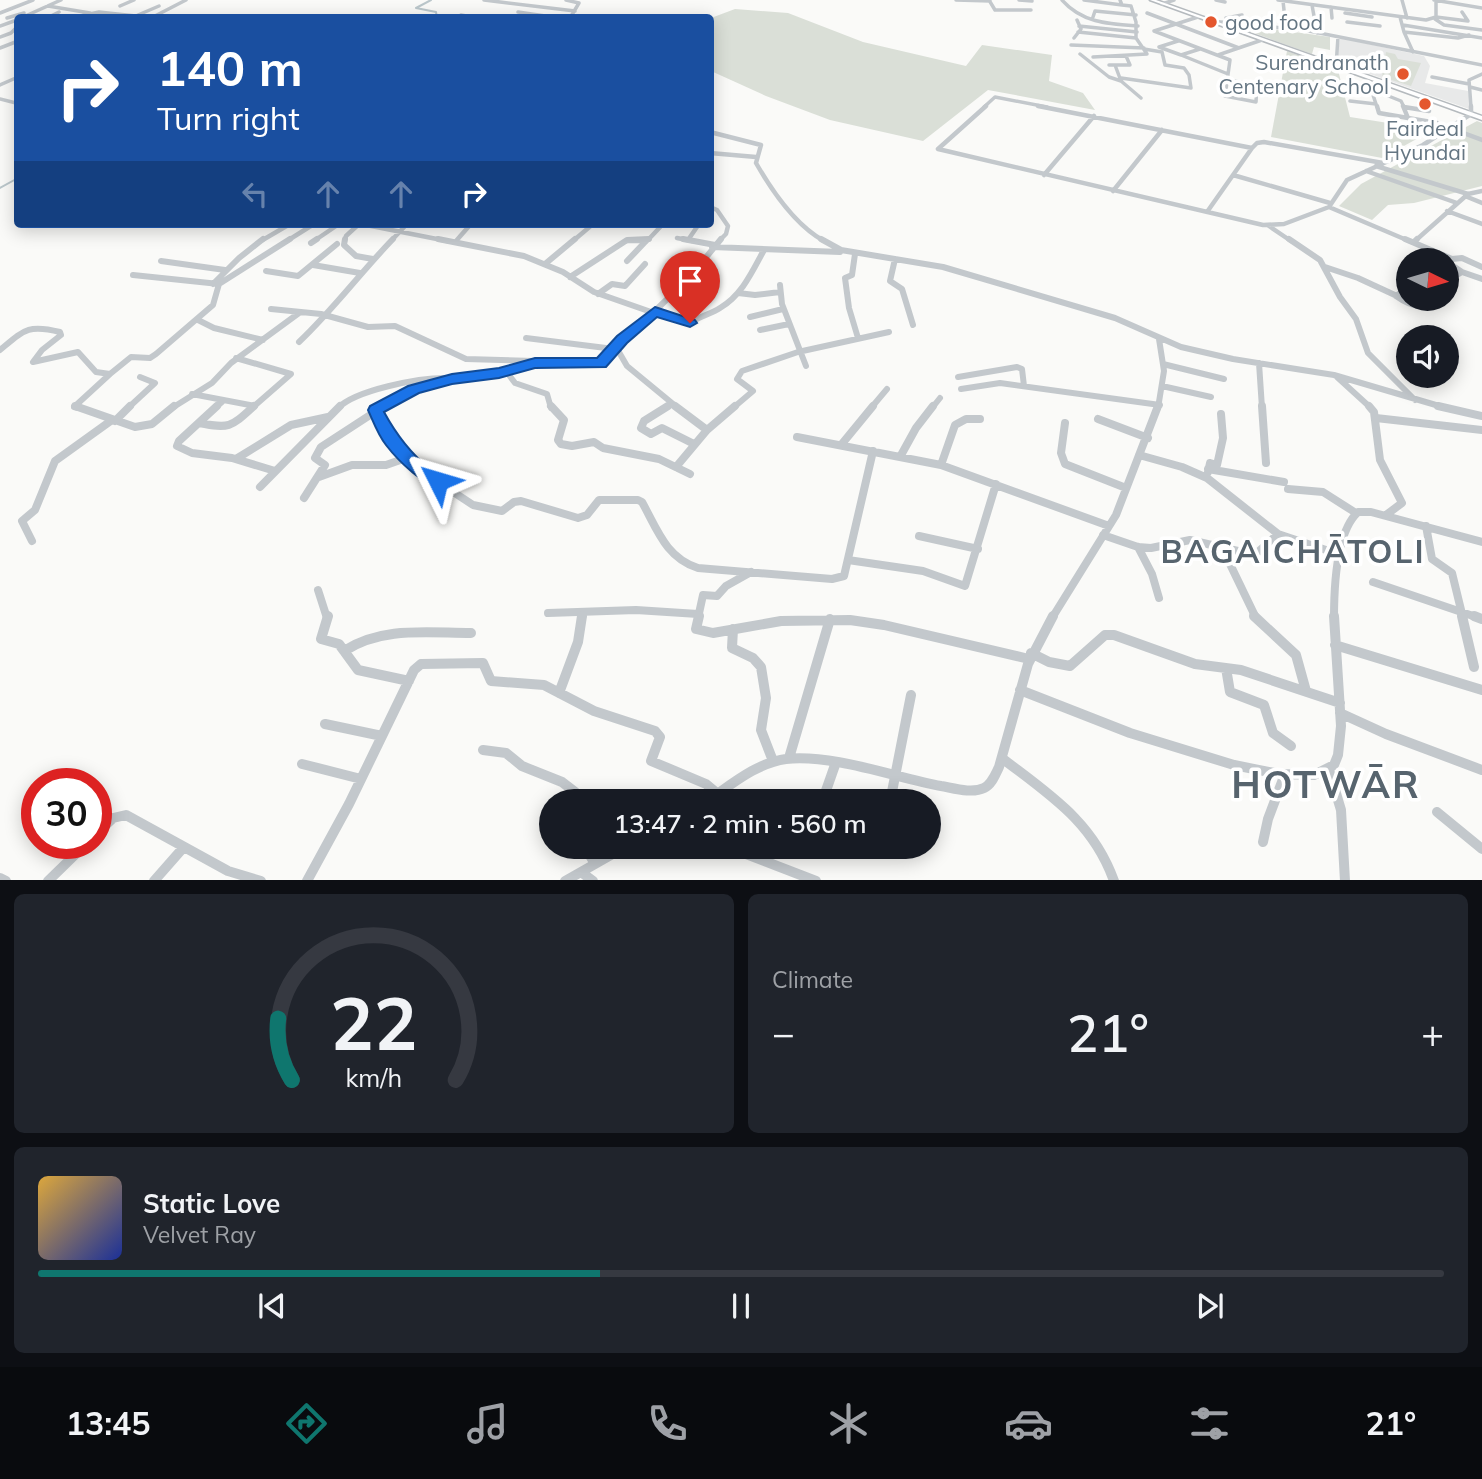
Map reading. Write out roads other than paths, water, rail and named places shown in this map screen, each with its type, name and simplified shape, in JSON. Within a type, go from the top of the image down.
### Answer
[{"type":"main road","points":[[1152,0],[1482,118]]},
{"type":"street","points":[[0,13],[33,0]]},
{"type":"street","points":[[18,14],[32,13],[61,0]]},
{"type":"street","points":[[121,6],[134,0]]},
{"type":"street","points":[[159,14],[186,0]]},
{"type":"street","points":[[484,0],[575,11]]},
{"type":"street","points":[[566,0],[579,4]]},
{"type":"street","points":[[573,14],[584,0]]},
{"type":"street","points":[[956,0],[989,1],[995,10],[1031,10]]},
{"type":"street","points":[[1010,0],[1011,9]]},
{"type":"street","points":[[1019,0],[1032,1]]},
{"type":"street","points":[[1062,0],[1071,13],[1091,22],[1137,32]]},
{"type":"street","points":[[1085,8],[1085,0],[1121,3],[1131,6],[1136,15],[1137,32],[1147,54],[1102,53]]},
{"type":"street","points":[[1162,4],[1174,0]]},
{"type":"street","points":[[1216,0],[1225,2]]},
{"type":"street","points":[[1286,28],[1279,0],[1386,18]]},
{"type":"street","points":[[1402,0],[1407,18]]},
{"type":"street","points":[[1482,8],[1435,0],[1436,18],[1444,26],[1482,30]]},
{"type":"street","points":[[1471,0],[1474,7]]},
{"type":"street","points":[[1312,5],[1317,33]]},
{"type":"street","points":[[48,6],[114,14]]},
{"type":"street","points":[[141,14],[159,6]]},
{"type":"street","points":[[1331,7],[1332,18]]},
{"type":"street","points":[[1093,18],[1095,11],[1136,15]]},
{"type":"street","points":[[1344,11],[1468,22],[1462,12]]},
{"type":"street","points":[[1344,11],[1351,39]]},
{"type":"street","points":[[55,14],[59,12]]},
{"type":"street","points":[[518,12],[532,14]]},
{"type":"street","points":[[1147,13],[1239,48]]},
{"type":"street","points":[[1210,21],[1242,15]]},
{"type":"street","points":[[0,26],[14,17]]},
{"type":"street","points":[[1198,17],[1154,31],[1230,60],[1225,96],[1256,102],[1257,85]]},
{"type":"street","points":[[1400,17],[1413,52]]},
{"type":"street","points":[[1074,38],[1079,29],[1077,20]]},
{"type":"street","points":[[1219,20],[1317,33],[1482,65]]},
{"type":"street","points":[[7,21],[14,22]]},
{"type":"street","points":[[1346,22],[1380,26]]},
{"type":"street","points":[[1403,25],[1482,38]]},
{"type":"street","points":[[1079,29],[1137,32]]},
{"type":"street","points":[[1079,29],[1109,38],[1137,32]]},
{"type":"street","points":[[1404,32],[1455,38],[1469,35]]},
{"type":"street","points":[[1088,40],[1090,34]]},
{"type":"street","points":[[1368,36],[1370,43]]},
{"type":"street","points":[[1336,66],[1338,37]]},
{"type":"street","points":[[1179,40],[1159,47],[1228,77],[1270,87]]},
{"type":"street","points":[[1219,55],[1262,40]]},
{"type":"street","points":[[1071,45],[1123,53],[1131,65],[1112,65],[1121,79],[1141,98]]},
{"type":"street","points":[[1093,57],[1144,49],[1172,52]]},
{"type":"street","points":[[1181,55],[1200,49]]},
{"type":"street","points":[[1080,54],[1108,76],[1191,88],[1189,75],[1184,68],[1165,65],[1162,53]]},
{"type":"street","points":[[1252,148],[995,97],[938,149],[1269,226],[1284,224],[1330,205],[1347,180],[1423,145],[1471,114],[1469,80],[1480,76]]},
{"type":"street","points":[[1432,77],[1482,90]]},
{"type":"street","points":[[1371,89],[1384,83]]},
{"type":"street","points":[[1371,89],[1380,113],[1437,123]]},
{"type":"street","points":[[1371,89],[1399,100],[1408,118]]},
{"type":"street","points":[[1350,101],[1376,104]]},
{"type":"street","points":[[1404,107],[1429,111]]},
{"type":"street","points":[[1044,175],[1094,117]]},
{"type":"street","points":[[1450,128],[1482,140]]},
{"type":"street","points":[[1113,191],[1162,130]]},
{"type":"street","points":[[714,133],[758,143],[761,149],[756,158],[772,191],[819,238],[851,253]]},
{"type":"street","points":[[1207,212],[1257,142],[1383,163]]},
{"type":"street","points":[[714,153],[756,158]]},
{"type":"street","points":[[1375,166],[1467,195],[1482,204]]},
{"type":"street","points":[[1366,171],[1457,203]]},
{"type":"street","points":[[1233,175],[1330,205],[1428,248]]},
{"type":"street","points":[[1414,242],[1467,195],[1482,191]]},
{"type":"street","points":[[271,309],[327,315],[368,327],[395,327],[466,359],[599,364],[691,277],[713,246],[726,234],[728,226],[714,209]]},
{"type":"street","points":[[1447,211],[1482,224]]},
{"type":"street","points":[[1269,226],[1313,255],[1324,266],[1340,297],[1356,318],[1368,353],[1416,401]]},
{"type":"street","points":[[282,228],[267,236],[225,270],[216,284],[216,300],[198,320],[154,356],[131,357],[73,407],[135,427],[149,425],[216,380],[236,358],[299,313]]},
{"type":"street","points":[[134,275],[216,284],[307,228]]},
{"type":"street","points":[[311,243],[333,228]]},
{"type":"street","points":[[355,228],[346,236],[344,245],[356,256],[373,260]]},
{"type":"street","points":[[383,228],[510,252],[545,264],[598,294],[691,323],[703,314],[720,309],[738,293],[764,250]]},
{"type":"street","points":[[299,342],[327,315],[332,306],[357,282],[360,273],[404,228]]},
{"type":"street","points":[[456,241],[468,228]]},
{"type":"street","points":[[545,264],[588,228]]},
{"type":"street","points":[[627,261],[659,228]]},
{"type":"street","points":[[688,240],[696,228]]},
{"type":"street","points":[[677,238],[713,246],[851,253],[943,267],[1098,313],[1172,344],[1259,363],[1334,375],[1416,401],[1482,416]]},
{"type":"street","points":[[570,277],[626,240],[645,242]]},
{"type":"street","points":[[266,271],[298,276],[337,244]]},
{"type":"street","points":[[851,253],[852,275],[845,278],[845,286],[858,338]]},
{"type":"street","points":[[1460,258],[1480,264]]},
{"type":"street","points":[[895,259],[890,281],[902,289],[913,325]]},
{"type":"street","points":[[161,261],[225,270]]},
{"type":"street","points":[[598,294],[612,284],[625,287],[645,264]]},
{"type":"street","points":[[313,265],[360,273]]},
{"type":"street","points":[[1324,266],[1396,296]]},
{"type":"street","points":[[1462,272],[1482,279]]},
{"type":"street","points":[[738,293],[758,295],[780,288],[783,309],[798,352],[806,366]]},
{"type":"street","points":[[750,317],[783,309]]},
{"type":"street","points":[[198,320],[214,328],[263,340]]},
{"type":"street","points":[[760,330],[789,324]]},
{"type":"street","points":[[0,350],[28,328],[39,326],[60,332],[61,335],[42,350],[33,362],[50,362],[67,353],[78,352],[96,372],[110,374]]},
{"type":"street","points":[[676,467],[707,430],[753,391],[738,380],[738,375],[748,368],[798,352],[889,332]]},
{"type":"street","points":[[526,338],[615,348]]},
{"type":"street","points":[[726,789],[773,761],[789,758],[806,758],[896,779],[971,790],[984,788],[992,783],[1003,759],[1030,656],[1109,526],[1148,438],[1160,405],[1163,364],[1159,338]]},
{"type":"street","points":[[1162,348],[1172,344]]},
{"type":"street","points":[[615,348],[626,365],[653,391],[707,430]]},
{"type":"street","points":[[199,423],[229,428],[291,373],[236,358]]},
{"type":"street","points":[[304,498],[325,465],[315,456],[325,443],[375,410],[414,389],[452,379],[506,372],[535,363]]},
{"type":"street","points":[[1259,363],[1266,463]]},
{"type":"street","points":[[1163,364],[1224,379]]},
{"type":"street","points":[[958,377],[1017,366],[1022,370],[1024,386]]},
{"type":"street","points":[[506,372],[515,383],[547,394],[551,408],[564,419],[558,440],[561,444],[572,446],[594,442],[603,448],[653,457],[690,474]]},
{"type":"street","points":[[1334,375],[1367,402],[1376,418],[1380,460],[1402,503],[1386,515]]},
{"type":"street","points":[[32,541],[22,521],[34,512],[55,461],[114,420],[155,383],[140,377]]},
{"type":"street","points":[[260,487],[348,398],[429,378],[452,379]]},
{"type":"street","points":[[961,388],[995,383],[1160,405]]},
{"type":"street","points":[[1162,386],[1211,397]]},
{"type":"street","points":[[841,445],[887,389]]},
{"type":"street","points":[[192,394],[255,407]]},
{"type":"street","points":[[900,457],[916,428],[940,398]]},
{"type":"street","points":[[222,402],[177,446],[195,453],[236,459],[275,471]]},
{"type":"street","points":[[672,404],[644,421],[641,428],[650,434],[662,428],[694,444]]},
{"type":"street","points":[[375,410],[391,441],[423,472],[453,489],[469,503],[491,511],[502,511],[514,502],[522,501],[579,518],[587,515],[599,500],[640,500],[666,545],[682,563],[698,568],[838,579],[846,574],[857,512],[873,451]]},
{"type":"street","points":[[1207,478],[1209,463],[1217,465],[1223,438],[1221,414]]},
{"type":"street","points":[[236,459],[279,430],[309,418],[329,417]]},
{"type":"street","points":[[1376,418],[1482,430]]},
{"type":"street","points":[[942,465],[955,425],[966,419],[979,419]]},
{"type":"street","points":[[1098,419],[1148,438]]},
{"type":"street","points":[[1065,424],[1061,453],[1065,464],[1126,488]]},
{"type":"street","points":[[797,437],[942,465],[1109,526]]},
{"type":"street","points":[[1139,455],[1182,467],[1207,478],[1278,534],[1338,554]]},
{"type":"street","points":[[318,477],[352,465],[386,465],[409,457]]},
{"type":"street","points":[[1208,468],[1323,492],[1356,513],[1386,515],[1482,542]]},
{"type":"street","points":[[848,560],[923,571],[963,586],[969,580],[996,484]]},
{"type":"street","points":[[1020,690],[1104,725],[1264,772],[1308,775],[1329,770],[1337,756],[1340,708],[1335,645],[1338,554],[1356,513]]},
{"type":"street","points":[[1426,526],[1430,557],[1452,573],[1474,667]]},
{"type":"street","points":[[1103,536],[1138,547],[1151,548],[1189,540],[1228,551],[1256,553],[1278,534]]},
{"type":"street","points":[[919,536],[978,549]]},
{"type":"street","points":[[1138,547],[1152,574],[1159,598]]},
{"type":"street","points":[[1228,551],[1230,566],[1255,619],[1294,651],[1306,691]]},
{"type":"street","points":[[752,572],[726,586],[717,596],[703,595],[697,630],[713,633],[781,621],[830,619],[884,625],[1070,666],[1105,635],[1111,634],[1195,664],[1241,670],[1306,691],[1386,734],[1482,771]]},
{"type":"street","points":[[1373,582],[1482,619]]},
{"type":"street","points":[[318,590],[328,616],[320,638],[337,643],[358,670],[364,673],[409,681]]},
{"type":"street","points":[[548,613],[636,610],[698,614]]},
{"type":"street","points":[[559,693],[578,642],[583,613]]},
{"type":"street","points":[[789,758],[830,619]]},
{"type":"street","points":[[733,629],[732,648],[752,658],[761,667],[766,698],[761,730],[773,761]]},
{"type":"street","points":[[344,651],[363,638],[401,634],[471,633]]},
{"type":"street","points":[[1335,645],[1482,690]]},
{"type":"street","points":[[307,880],[361,779],[414,670],[421,664],[480,662],[486,665],[491,681],[538,684],[594,711],[657,732],[660,737],[651,761],[712,789]]},
{"type":"street","points":[[1226,668],[1230,692],[1264,705],[1273,733],[1291,746]]},
{"type":"street","points":[[893,789],[911,695]]},
{"type":"street","points":[[325,724],[382,736]]},
{"type":"street","points":[[483,750],[506,753],[522,766],[562,782],[571,789]]},
{"type":"street","points":[[1003,759],[1080,820],[1101,848],[1114,880]]},
{"type":"street","points":[[302,764],[361,779]]},
{"type":"street","points":[[827,789],[835,765]]},
{"type":"street","points":[[1329,770],[1343,810],[1345,880]]},
{"type":"street","points":[[1263,842],[1268,819],[1285,775]]},
{"type":"street","points":[[1437,812],[1482,849]]},
{"type":"street","points":[[112,819],[126,815],[228,871],[261,880]]},
{"type":"street","points":[[154,880],[183,848]]},
{"type":"street","points":[[48,880],[70,859]]},
{"type":"street","points":[[592,859],[595,864]]},
{"type":"street","points":[[565,880],[604,859]]},
{"type":"street","points":[[759,859],[816,880]]},
{"type":"street","points":[[581,872],[593,880]]},
{"type":"street","points":[[0,878],[6,880]]},
{"type":"waterway","points":[[431,0],[416,8],[436,14]]},
{"type":"waterway","points":[[0,188],[14,180]]},
{"type":"place","name":"good food","points":[[1211,22]]},
{"type":"place","name":"Surendranath Centenary School","points":[[1403,74]]},
{"type":"place","name":"Fairdeal Hyundai","points":[[1425,104]]},
{"type":"district","name":"BAGAICHĀTOLI","points":[[1293,551]]},
{"type":"district","name":"HOTWĀR","points":[[1326,784]]}]
